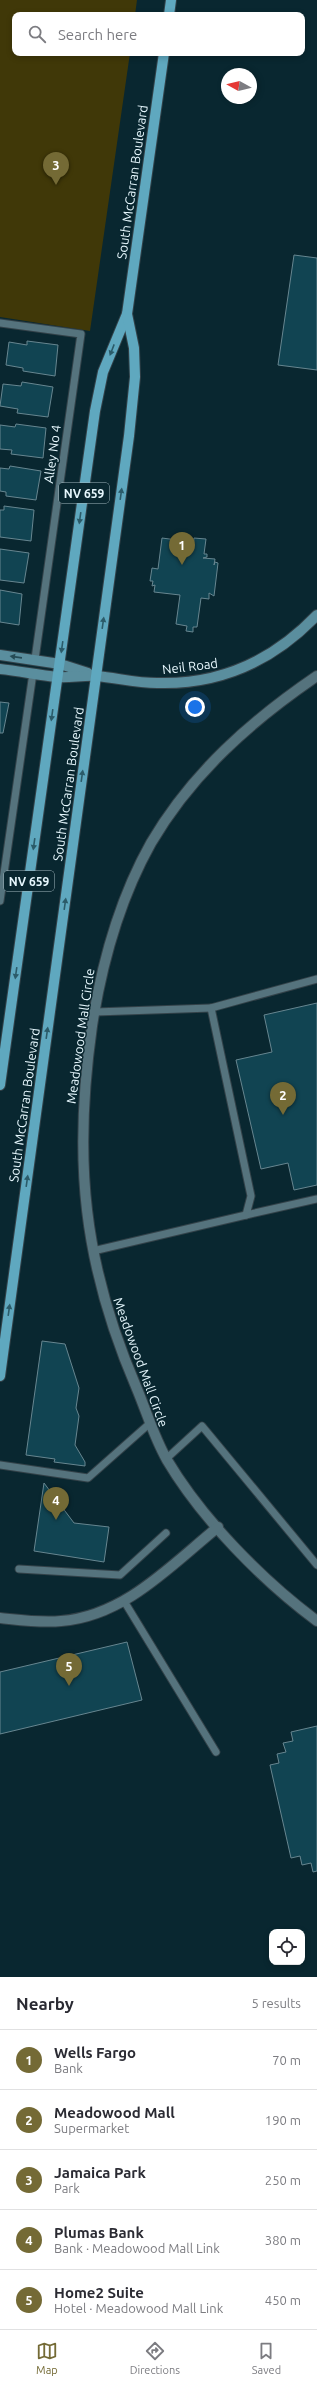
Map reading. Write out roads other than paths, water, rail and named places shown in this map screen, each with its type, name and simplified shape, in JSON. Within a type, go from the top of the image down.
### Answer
[{"type":"main road","points":[[169,12],[171,0]]},
{"type":"main road","name":"South McCarran Boulevard","points":[[0,1085],[95,411],[103,372],[127,314],[164,56]]},
{"type":"main road","name":"South McCarran Boulevard","points":[[0,1376],[129,436],[135,377],[134,348],[127,314]]},
{"type":"street","name":"Neil Road","points":[[0,669],[58,677],[96,676],[156,683],[182,683],[229,674],[276,651],[299,634],[317,615]]},
{"type":"street","name":"Neil Road","points":[[0,655],[35,659],[60,664],[96,676]]},
{"type":"street","name":"Meadowood Mall Circle","points":[[317,676],[257,719],[227,746],[199,776],[172,810],[151,844],[118,914],[106,953],[94,1012],[85,1077],[82,1120],[86,1205],[93,1251],[115,1336],[149,1424],[166,1459],[195,1501],[273,1586],[317,1621]]},
{"type":"street","points":[[0,1618],[62,1621],[84,1617],[124,1601],[141,1590],[218,1527]]},
{"type":"lane","name":"Alley No 4","points":[[0,323],[82,334],[35,659]]},
{"type":"lane","points":[[0,901],[33,673]]},
{"type":"lane","points":[[94,1012],[211,1008],[317,979]]},
{"type":"lane","points":[[211,1008],[251,1196],[246,1215]]},
{"type":"lane","points":[[93,1251],[317,1199]]},
{"type":"lane","points":[[0,1465],[88,1478],[149,1424]]},
{"type":"lane","points":[[166,1459],[202,1426],[317,1565]]},
{"type":"lane","points":[[19,1569],[120,1575],[166,1533]]},
{"type":"lane","points":[[124,1601],[216,1752]]},
{"type":"place","name":"Jamaica Park","points":[[56,185]]},
{"type":"place","name":"Wells Fargo","points":[[182,565]]},
{"type":"place","name":"Meadowood Mall","points":[[283,1115]]},
{"type":"place","name":"Plumas Bank","points":[[56,1520]]},
{"type":"place","name":"Home2 Suite","points":[[69,1686]]}]
